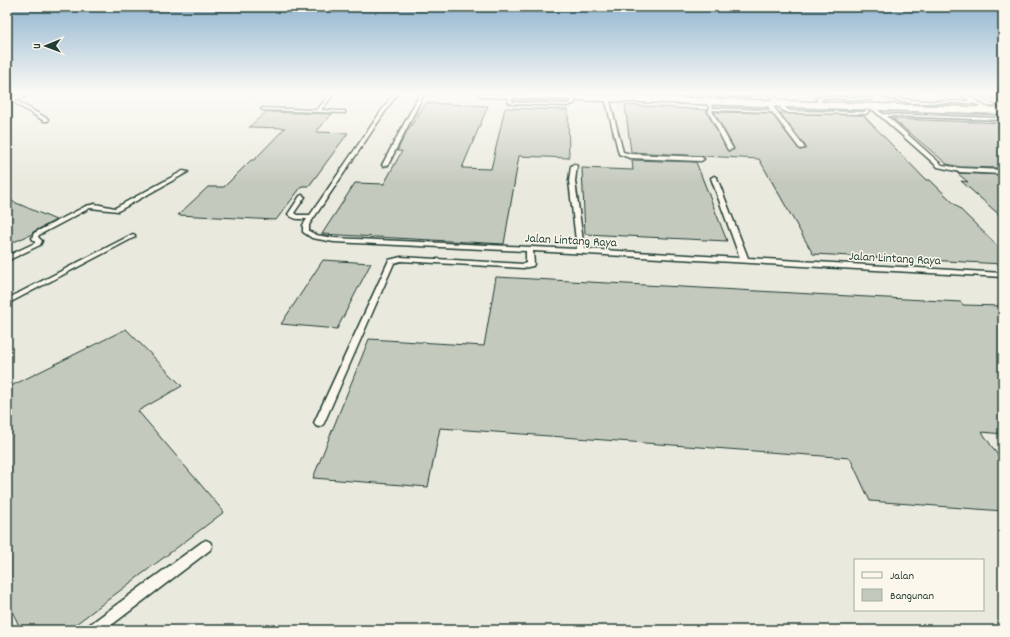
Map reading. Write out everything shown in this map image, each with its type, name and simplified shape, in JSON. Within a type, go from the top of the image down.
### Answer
[{"type":"lane","name":"Jalan Lintang Raya","points":[[375,124],[306,225],[306,232],[310,236],[320,239],[581,251],[1003,275]]},
{"type":"lane","points":[[384,166],[406,124]]},
{"type":"lane","points":[[614,124],[621,153],[630,156],[701,159]]},
{"type":"lane","points":[[717,124],[730,149]]},
{"type":"lane","points":[[783,124],[802,148]]},
{"type":"lane","points":[[893,124],[940,166],[960,170],[1003,172]]},
{"type":"lane","points":[[574,166],[572,181],[581,251]]},
{"type":"lane","points":[[7,259],[38,244],[39,241],[34,236],[88,207],[95,206],[116,210],[185,172]]},
{"type":"lane","points":[[714,178],[745,261]]},
{"type":"lane","points":[[302,198],[291,214],[296,217],[311,217]]},
{"type":"lane","points":[[7,302],[132,236]]},
{"type":"lane","points":[[319,423],[391,261],[401,259],[523,266],[530,264],[529,249]]},
{"type":"lane","points":[[94,630],[206,546]]},
{"type":"shaded area","points":[[7,124],[1003,124],[1003,630],[7,630]]},
{"type":"building","points":[[253,124],[323,124],[316,132],[348,133],[309,186],[302,186],[276,220],[178,215],[208,187],[224,187],[251,160],[254,160],[285,128],[249,127]]},
{"type":"building","points":[[412,124],[481,124],[462,168],[491,169],[501,124],[568,124],[569,158],[519,156],[504,244],[322,234],[355,183],[384,184],[402,151],[397,151]]},
{"type":"building","points":[[627,124],[713,124],[728,151],[733,150],[734,148],[721,124],[779,124],[800,150],[805,149],[806,147],[788,124],[871,124],[926,180],[930,180],[1003,251],[1003,264],[813,254],[759,159],[631,152]]},
{"type":"building","points":[[899,124],[1003,124],[1003,168],[960,167],[947,164]]},
{"type":"building","points":[[632,160],[696,162],[727,241],[585,234],[582,168],[633,170]]},
{"type":"building","points":[[957,173],[1003,175],[1003,218],[961,181],[968,182]]},
{"type":"building","points":[[7,199],[56,220],[33,232],[32,234],[7,245]]},
{"type":"building","points":[[323,260],[371,263],[337,329],[281,324]]},
{"type":"building","points":[[496,277],[961,302],[963,305],[1003,306],[1003,434],[982,432],[1003,463],[1003,511],[870,501],[850,458],[440,428],[428,487],[313,478],[369,339],[484,346]]},
{"type":"building","points":[[126,329],[182,386],[138,411],[224,512],[68,630],[21,630],[7,600],[7,388]]}]
